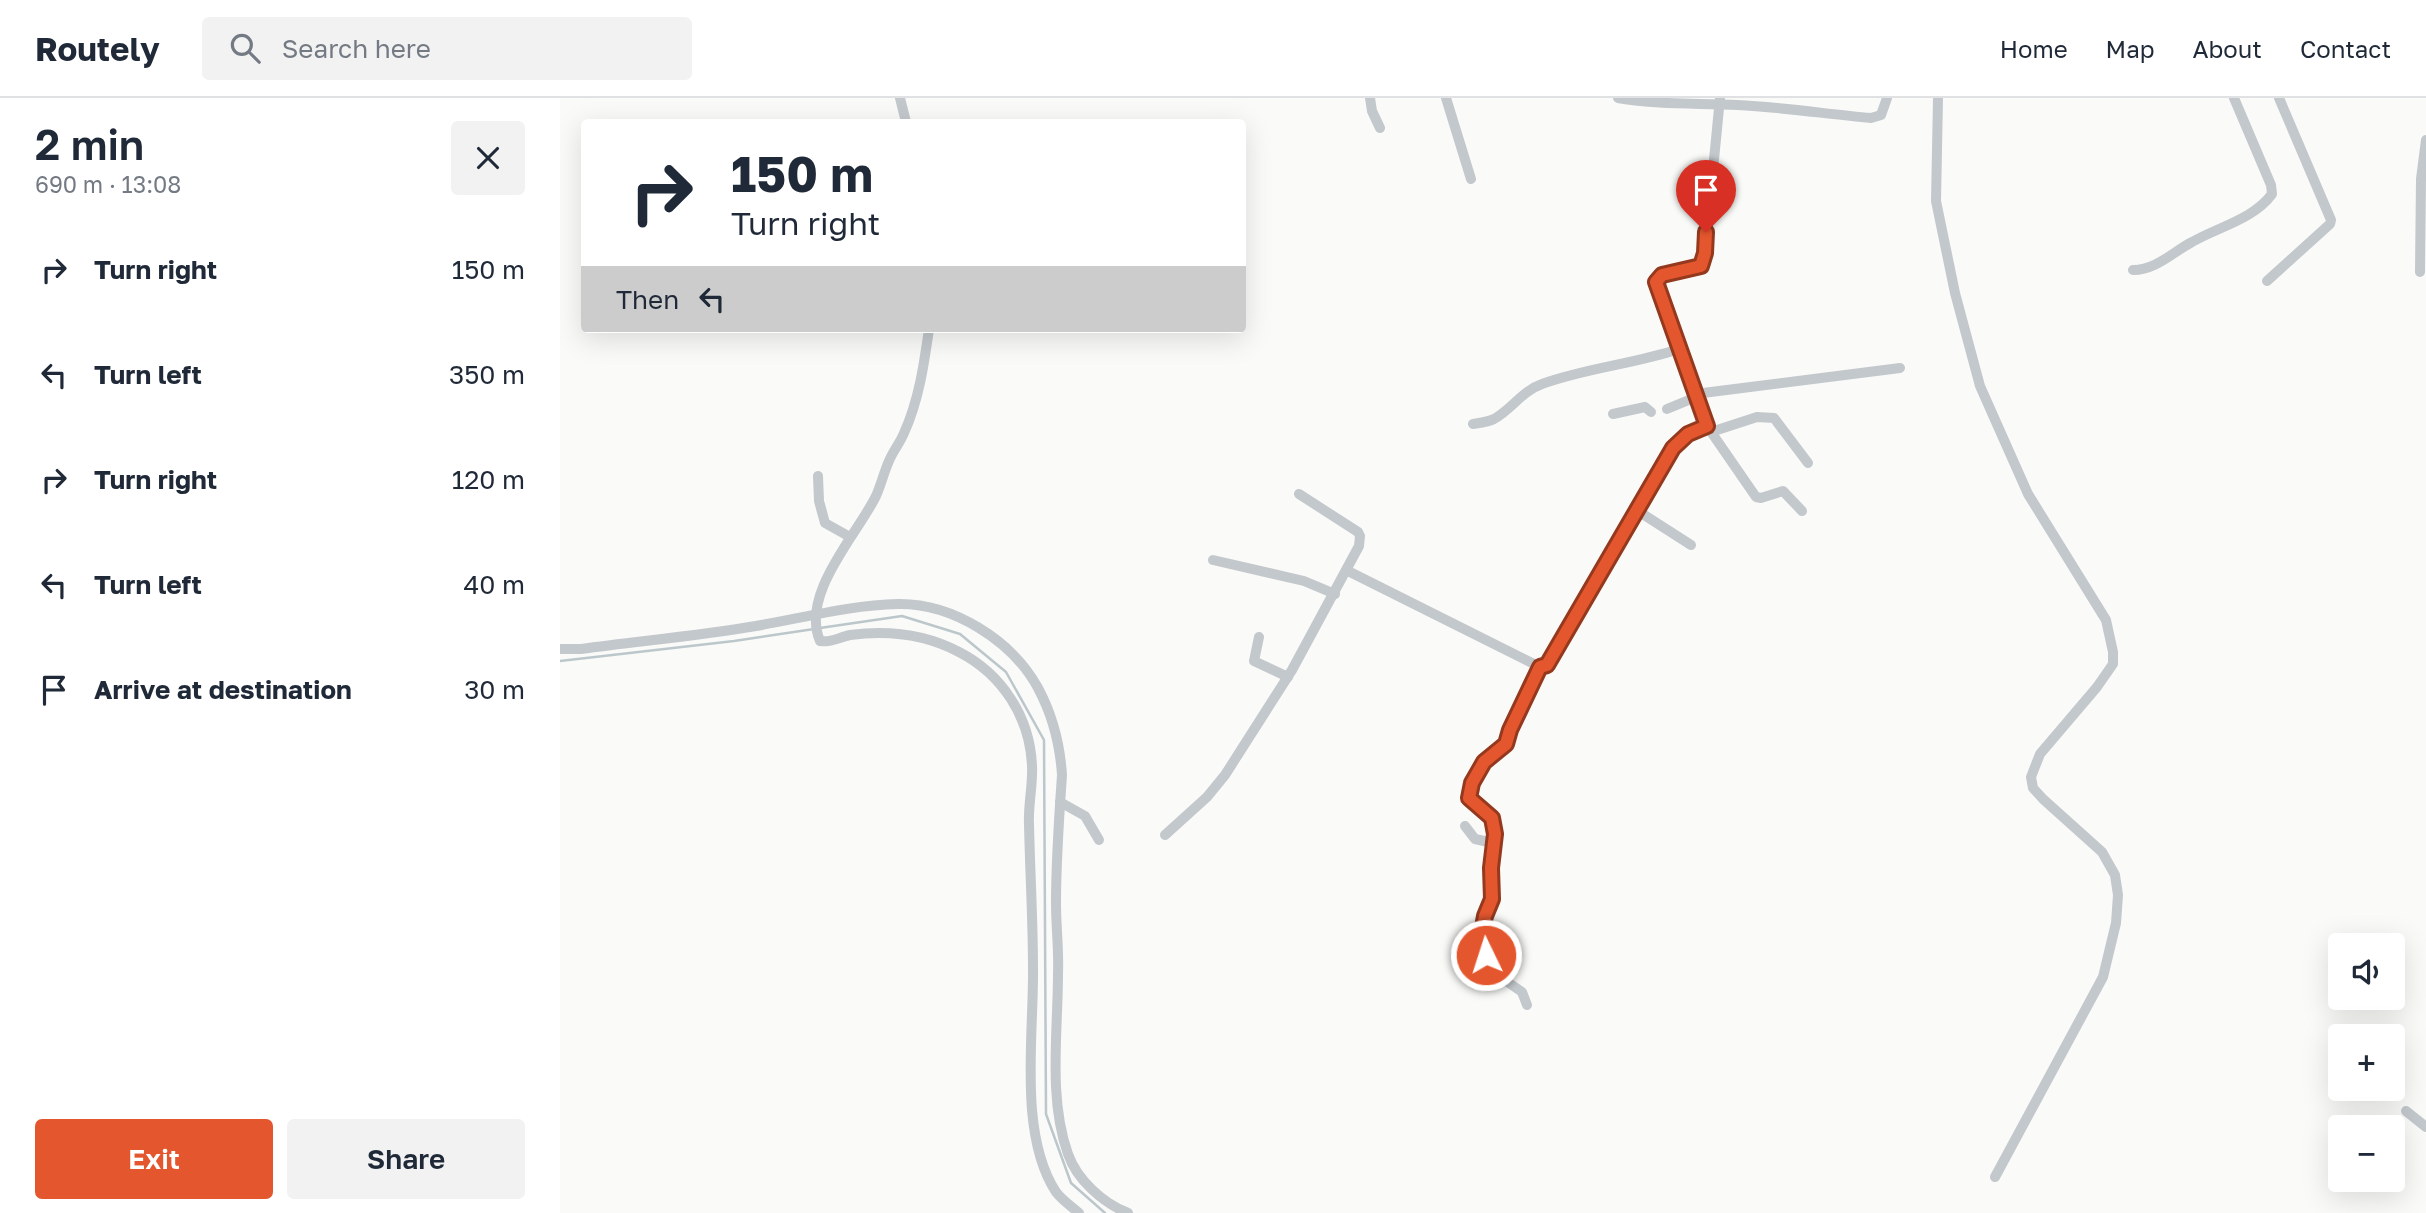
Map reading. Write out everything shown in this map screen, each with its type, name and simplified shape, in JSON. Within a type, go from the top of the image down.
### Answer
[{"type":"street","points":[[900,98],[905,119]]},
{"type":"street","points":[[1370,98],[1372,111],[1380,128]]},
{"type":"street","points":[[1446,98],[1471,179]]},
{"type":"street","points":[[1618,98],[1675,104],[1720,102],[1871,118],[1881,115],[1886,98]]},
{"type":"street","points":[[1938,98],[1936,201],[1955,293],[1980,386],[2028,494],[2106,620],[2113,652],[2113,664],[2040,754],[2031,777],[2033,788],[2043,799],[2102,852],[2115,876],[2118,895],[2116,923],[2103,977],[1994,1177]]},
{"type":"street","points":[[2133,270],[2142,270],[2157,264],[2190,242],[2238,220],[2265,204],[2272,194],[2271,185],[2234,98]]},
{"type":"street","points":[[2267,281],[2330,224],[2331,220],[2280,98]]},
{"type":"street","points":[[1720,102],[1703,262],[1696,268],[1662,275],[1656,282],[1709,429],[1756,497],[1783,491],[1802,511]]},
{"type":"street","points":[[2420,272],[2421,179],[2426,140]]},
{"type":"street","points":[[928,333],[918,393],[904,434],[889,461],[875,497],[839,555],[822,590],[816,617],[817,636],[820,641],[825,642],[848,636],[901,633],[927,639],[973,660],[990,672],[1014,701],[1027,734],[1032,765],[1029,820],[1033,1120],[1037,1143],[1051,1183],[1063,1200],[1079,1213]]},
{"type":"street","points":[[1473,424],[1493,420],[1527,391],[1540,385],[1679,349]]},
{"type":"street","points":[[1667,409],[1695,396],[1900,368]]},
{"type":"street","points":[[1613,414],[1645,407],[1651,412]]},
{"type":"street","points":[[1348,571],[1540,667],[1547,665],[1673,448],[1688,434],[1757,417],[1774,418],[1808,463]]},
{"type":"street","points":[[818,476],[819,501],[825,523],[850,537]]},
{"type":"street","points":[[1165,835],[1207,797],[1225,775],[1288,677],[1348,571],[1359,546],[1358,532],[1299,494]]},
{"type":"street","points":[[1637,511],[1691,545]]},
{"type":"street","points":[[1213,559],[1304,582],[1335,594]]},
{"type":"street","points":[[560,649],[581,649],[755,626],[897,604],[924,606],[951,614],[983,631],[1023,667],[1037,686],[1048,709],[1056,730],[1060,753],[1056,906],[1056,1086],[1062,1134],[1068,1155],[1082,1178],[1107,1201],[1128,1213]]},
{"type":"street","points":[[1259,636],[1254,661],[1288,677]]},
{"type":"street","points":[[1527,1005],[1522,992],[1496,974],[1481,938],[1485,916],[1492,899],[1495,834],[1492,818],[1469,798],[1472,783],[1484,762],[1506,744],[1540,667]]},
{"type":"street","points":[[1060,802],[1085,816],[1099,840]]},
{"type":"street","points":[[1465,826],[1475,839],[1493,843]]},
{"type":"street","points":[[2406,1111],[2426,1127]]},
{"type":"waterway","points":[[820,628],[902,616],[960,634],[1006,672],[1044,740],[1046,1114],[1071,1183],[1105,1213]]},
{"type":"waterway","points":[[560,661],[814,629]]},
{"type":"route","points":[[1486,955],[1481,938],[1485,916],[1492,899],[1491,868],[1495,834],[1492,818],[1469,798],[1472,783],[1484,762],[1506,744],[1540,667],[1547,665],[1673,448],[1688,434],[1707,426],[1656,282],[1662,275],[1701,266],[1706,232]]}]
